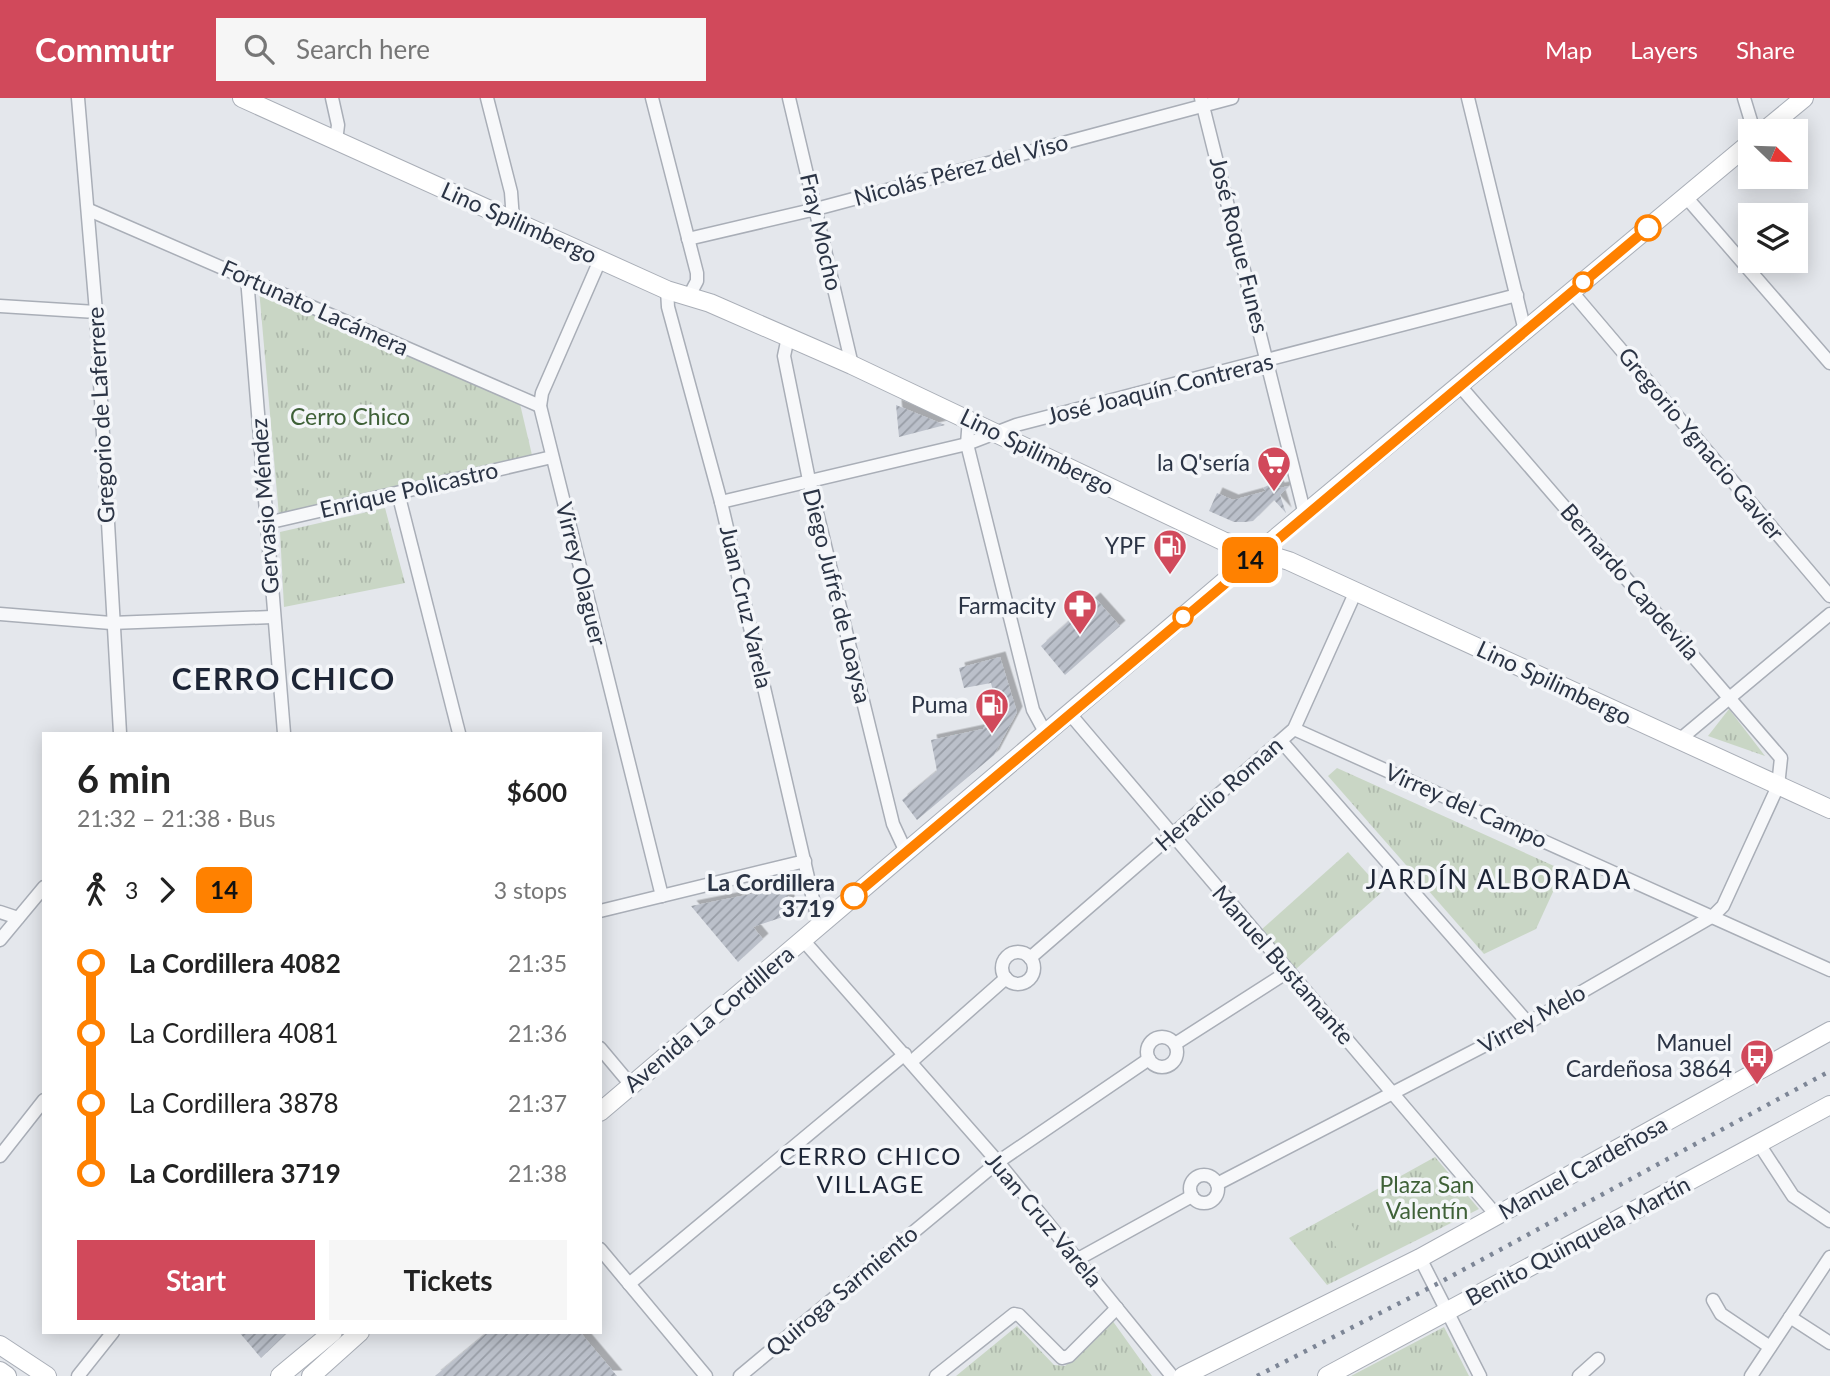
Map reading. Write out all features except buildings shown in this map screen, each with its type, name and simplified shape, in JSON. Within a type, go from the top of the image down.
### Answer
[{"type":"main road","name":"Lino Spilimbergo","points":[[242,98],[667,290],[689,296],[852,365],[1223,541],[1289,561],[1830,809]]},
{"type":"main road","points":[[1779,119],[1804,98]]},
{"type":"main road","name":"Avenida La Cordillera","points":[[602,1110],[1259,552],[1738,153]]},
{"type":"main road","name":"Manuel Cardeñosa","points":[[1183,1376],[1420,1258],[1830,1031]]},
{"type":"main road","name":"Benito Quinquela Martín","points":[[1327,1376],[1830,1105]]},
{"type":"main road","points":[[280,1376],[331,1334]]},
{"type":"main road","points":[[311,1376],[358,1334]]},
{"type":"main road","points":[[0,1345],[47,1376]]},
{"type":"main road","points":[[0,1371],[7,1376]]},
{"type":"street","name":"Gregorio de Laferrere","points":[[78,98],[96,312],[111,623],[120,732]]},
{"type":"street","points":[[332,98],[338,125],[336,141]]},
{"type":"street","points":[[486,98],[511,191],[513,220]]},
{"type":"street","points":[[652,98],[697,281],[689,296]]},
{"type":"street","name":"Fray Mocho","points":[[789,98],[852,365]]},
{"type":"street","name":"Nicolás Pérez del Viso","points":[[688,239],[816,209],[1202,102],[1232,98]]},
{"type":"street","points":[[1468,98],[1525,331]]},
{"type":"street","points":[[1744,98],[1750,119]]},
{"type":"street","name":"José Roque Funes","points":[[1202,102],[1305,515]]},
{"type":"street","points":[[1686,197],[1830,363]]},
{"type":"street","name":"Fortunato Lacámera","points":[[89,210],[540,406]]},
{"type":"street","points":[[540,406],[542,393],[600,260]]},
{"type":"street","name":"Gervasio Méndez","points":[[247,278],[272,617],[284,732]]},
{"type":"street","name":"Juan Cruz Varela","points":[[667,290],[668,307],[721,502],[819,925]]},
{"type":"street","name":"Gregorio Ygnacio Gavier","points":[[1572,292],[1830,596]]},
{"type":"street","name":"José Joaquín Contreras","points":[[721,502],[967,444],[998,432],[1517,295]]},
{"type":"street","points":[[0,306],[96,312]]},
{"type":"street","name":"Diego Jufré de Loaysa","points":[[788,337],[784,356],[809,481],[893,824],[906,852]]},
{"type":"street","name":"Bernardo Capdevila","points":[[1460,386],[1781,758],[1778,786]]},
{"type":"street","name":"Virrey Olaguer","points":[[540,406],[662,896]]},
{"type":"street","points":[[969,419],[967,444],[1033,710],[1046,734]]},
{"type":"street","name":"Enrique Policastro","points":[[267,523],[552,457]]},
{"type":"street","points":[[398,493],[460,732]]},
{"type":"street","name":"Heraclio Roman","points":[[1030,958],[1294,729],[1356,591]]},
{"type":"street","points":[[0,614],[111,623],[272,617]]},
{"type":"street","points":[[1678,741],[1830,614]]},
{"type":"street","name":"Manuel Bustamante","points":[[1070,714],[1171,836],[1497,1216]]},
{"type":"street","name":"Virrey del Campo","points":[[1294,729],[1830,970]]},
{"type":"street","points":[[1281,741],[1528,1023]]},
{"type":"street","name":"Virrey Melo","points":[[1217,1184],[1528,1023],[1713,916],[1723,906],[1778,786]]},
{"type":"street","points":[[602,911],[805,861]]},
{"type":"street","points":[[0,940],[42,889]]},
{"type":"street","points":[[0,912],[18,918]]},
{"type":"street","name":"Juan Cruz Varela","points":[[803,940],[998,1162],[1172,1376]]},
{"type":"street","name":"Heraclio Roman","points":[[1021,953],[1030,958],[1034,968],[1028,981],[1019,984],[1006,978],[1002,968],[1006,958],[1021,953]]},
{"type":"street","name":"Quiroga Sarmiento","points":[[1175,1044],[1289,971]]},
{"type":"street","name":"Heraclio Roman","points":[[629,1284],[1006,978]]},
{"type":"street","name":"Quiroga Sarmiento","points":[[1157,1037],[1167,1037],[1175,1044],[1177,1053],[1170,1065],[1161,1066],[1149,1059],[1149,1044],[1157,1037]]},
{"type":"street","points":[[602,1050],[631,1085]]},
{"type":"street","name":"Quiroga Sarmiento","points":[[740,1376],[998,1162],[1149,1059]]},
{"type":"street","points":[[0,1156],[42,1103]]},
{"type":"street","points":[[1759,1144],[1793,1196],[1830,1221]]},
{"type":"street","name":"Virrey Melo","points":[[1198,1176],[1211,1177],[1217,1184],[1215,1197],[1208,1202],[1199,1202],[1192,1196],[1191,1183],[1198,1176]]},
{"type":"street","name":"Virrey Melo","points":[[1078,1259],[1192,1196]]},
{"type":"street","points":[[602,1251],[706,1376]]},
{"type":"street","points":[[1751,1376],[1830,1257]]},
{"type":"street","points":[[1420,1258],[1480,1376]]},
{"type":"street","points":[[1713,1300],[1730,1321],[1770,1347]]},
{"type":"street","points":[[936,1376],[1014,1314],[1019,1315],[1062,1358],[1069,1356],[1117,1308]]},
{"type":"street","points":[[1790,1317],[1830,1343]]},
{"type":"street","points":[[78,1376],[111,1334]]},
{"type":"street","points":[[1578,1376],[1598,1359]]},
{"type":"green space","name":"Cerro Chico","points":[[259,289],[520,404],[532,455],[279,516]]},
{"type":"green space","points":[[385,508],[405,583],[284,607],[280,532]]},
{"type":"green space","points":[[1729,709],[1765,756],[1708,736]]},
{"type":"green space","points":[[1337,768],[1563,870],[1536,929],[1484,954],[1328,776]]},
{"type":"green space","points":[[1348,852],[1383,891],[1296,969],[1261,930]]},
{"type":"green space","name":"Plaza San Valentín","points":[[1435,1157],[1479,1209],[1327,1285],[1289,1238]]},
{"type":"green space","points":[[1345,1215],[1363,1242],[1342,1256],[1324,1229]]},
{"type":"green space","points":[[1112,1320],[1152,1376],[956,1376],[1017,1326],[1054,1365],[1065,1366]]},
{"type":"green space","points":[[1444,1327],[1469,1376],[1351,1376]]},
{"type":"railway","points":[[1257,1376],[1435,1285],[1830,1071]]},
{"type":"bus line","name":"14","points":[[854,896],[1259,552],[1648,228]]},
{"type":"place","name":"la Q'sería","points":[[1274,493]]},
{"type":"place","name":"YPF","points":[[1170,576]]},
{"type":"place","name":"Farmacity","points":[[1080,636]]},
{"type":"place","name":"Puma","points":[[992,735]]},
{"type":"place","name":"La Cordillera 3719","points":[[854,896]]},
{"type":"place","name":"Manuel Cardeñosa 3864","points":[[1757,1086]]},
{"type":"district","name":"CERRO CHICO","points":[[284,680]]},
{"type":"district","name":"JARDÍN ALBORADA","points":[[1499,880]]},
{"type":"district","name":"CERRO CHICO VILLAGE","points":[[871,1171]]}]
